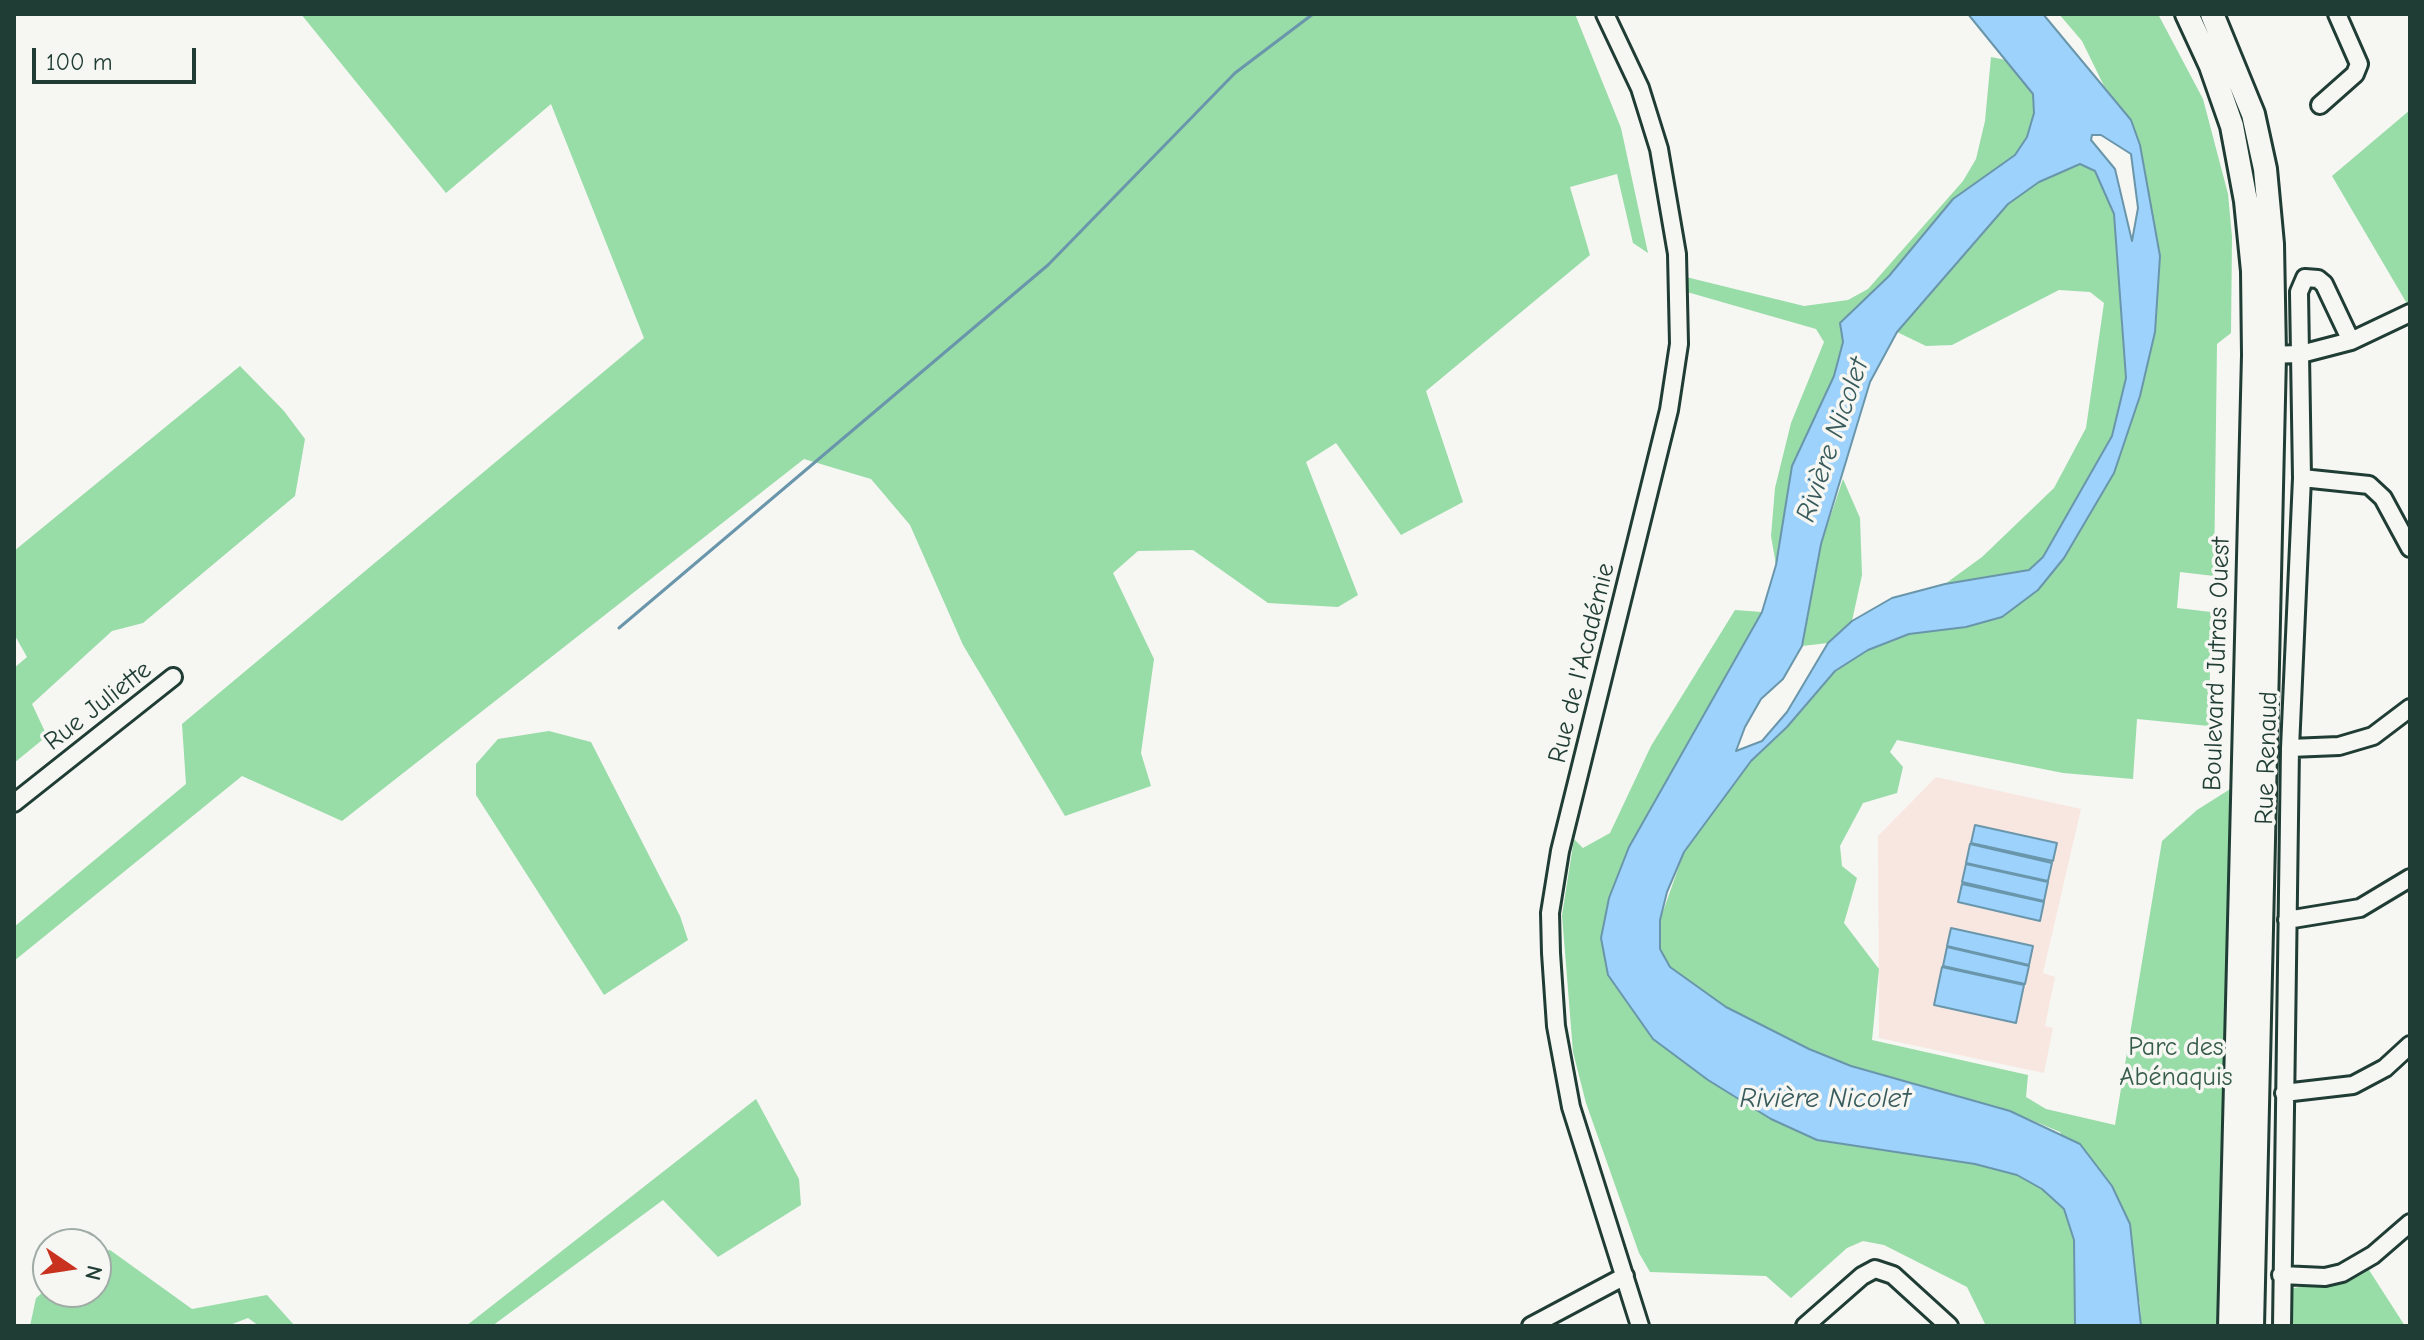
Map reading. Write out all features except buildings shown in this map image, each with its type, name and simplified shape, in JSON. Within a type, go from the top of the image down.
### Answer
[{"type":"main road","name":"Boulevard Jutras Ouest","points":[[2207,19],[2246,91],[2265,169],[2272,244],[2264,355],[2230,1326]]},
{"type":"main road","name":"Boulevard Jutras Ouest","points":[[2252,1326],[2264,355]]},
{"type":"street","name":"Rue de l'Académie","points":[[1605,14],[1635,75],[1659,149],[1677,254],[1680,318],[1669,410],[1560,851],[1550,913],[1552,992],[1571,1107],[1640,1326]]},
{"type":"street","points":[[2320,105],[2355,74],[2359,64],[2337,14]]},
{"type":"street","name":"Rue Renaud","points":[[2282,1326],[2290,748],[2302,478],[2299,292],[2305,278],[2313,277],[2324,284],[2351,341]]},
{"type":"street","points":[[2264,355],[2301,354],[2351,341],[2410,313]]},
{"type":"street","points":[[2302,478],[2369,485],[2383,498],[2410,548]]},
{"type":"street","name":"Rue Juliette","points":[[14,803],[173,677]]},
{"type":"street","points":[[2290,748],[2339,746],[2373,736],[2410,708]]},
{"type":"street","points":[[2287,920],[2360,908],[2410,878]]},
{"type":"street","points":[[2284,1093],[2353,1085],[2385,1068],[2410,1045]]},
{"type":"street","points":[[2281,1275],[2325,1277],[2342,1273],[2373,1255],[2410,1223]]},
{"type":"street","points":[[1805,1326],[1869,1270],[1884,1270],[1893,1275],[1949,1326]]},
{"type":"street","points":[[1531,1326],[1625,1276]]},
{"type":"shaded area","points":[[1936,777],[2081,809],[2043,973],[2055,977],[2045,1026],[2053,1028],[2044,1073],[1879,1038],[1878,836]]},
{"type":"green space","points":[[301,14],[1575,14],[1621,128],[1648,253],[1633,243],[1617,174],[1570,187],[1590,255],[1426,391],[1463,502],[1401,535],[1336,443],[1306,462],[1358,595],[1338,607],[1268,603],[1193,550],[1138,551],[1113,573],[1154,659],[1141,753],[1151,786],[1065,816],[963,645],[910,525],[871,479],[804,459],[342,821],[242,776],[14,961],[14,927],[186,784],[182,724],[644,338],[551,104],[446,193]]},
{"type":"green space","name":"Parc des Abénaquis","points":[[2059,14],[2158,14],[2203,99],[2228,194],[2232,237],[2231,333],[2217,344],[2214,576],[2180,572],[2177,608],[2211,612],[2209,726],[2137,719],[2133,779],[2063,773],[1897,740],[1890,752],[1903,767],[1897,793],[1863,803],[1840,846],[1842,866],[1857,878],[1844,923],[1879,969],[1872,1040],[2028,1075],[2026,1097],[2046,1109],[2115,1125],[2162,841],[2197,810],[2235,786],[2222,1326],[2141,1326],[2140,1303],[2060,1132],[2010,1111],[1851,1066],[1809,1049],[1726,1007],[1670,967],[1660,949],[1660,920],[1684,852],[1751,761],[1787,727],[1835,671],[1868,650],[1909,634],[1966,627],[2064,558],[2114,473],[2140,396],[2155,332],[2160,256],[2131,121],[2104,86],[2082,41]]},
{"type":"green space","points":[[1991,57],[2006,60],[2033,94],[2034,113],[2027,137],[2015,155],[1953,199],[1889,276],[1840,323],[1843,342],[1834,376],[1792,466],[1776,565],[1771,536],[1775,488],[1791,423],[1824,342],[1816,329],[1687,292],[1686,277],[1804,306],[1848,300],[1868,289],[1963,181],[1976,159],[1985,121]]},
{"type":"green space","points":[[2410,110],[2410,307],[2409,307],[2332,176]]},
{"type":"green space","points":[[2081,164],[2095,171],[2114,214],[2126,378],[2112,436],[2043,558],[2029,570],[1945,584],[1982,557],[2054,488],[2086,428],[2104,303],[2090,292],[2059,290],[1952,345],[1926,346],[1897,332],[2008,204],[2039,182]]},
{"type":"green space","points":[[240,366],[284,411],[305,439],[295,496],[143,623],[112,631],[32,704],[47,736],[14,763],[14,668],[27,657],[14,634],[14,551]]},
{"type":"green space","points":[[1843,479],[1860,518],[1862,575],[1852,621],[1828,643],[1802,646],[1821,544]]},
{"type":"green space","points":[[1735,610],[1762,612],[1629,847],[1608,975],[1653,1039],[1708,1080],[1771,1119],[1817,1140],[1975,1164],[2017,1175],[2042,1189],[2064,1209],[2074,1240],[2075,1326],[1986,1326],[1967,1287],[1884,1245],[1863,1241],[1847,1248],[1791,1298],[1766,1276],[1650,1272],[1639,1253],[1586,1103],[1573,1052],[1562,915],[1574,839],[1583,848],[1610,833],[1651,746]]},
{"type":"green space","points":[[549,731],[591,742],[680,916],[688,940],[604,995],[476,795],[476,764],[498,739]]},
{"type":"green space","points":[[756,1099],[799,1179],[801,1205],[718,1257],[663,1200],[492,1326],[466,1326]]},
{"type":"green space","points":[[112,1251],[192,1309],[267,1295],[295,1326],[259,1326],[248,1318],[227,1326],[30,1326],[34,1308],[112,1308]]},
{"type":"green space","points":[[2369,1270],[2405,1326],[2289,1326],[2288,1289],[2357,1277]]},
{"type":"water","name":"Rivière Nicolet","points":[[1968,14],[2043,14],[2131,120],[2140,145],[2160,256],[2155,332],[2140,396],[2114,473],[2064,558],[2038,590],[2002,617],[1966,627],[1909,634],[1868,650],[1835,671],[1787,727],[1751,761],[1684,852],[1667,892],[1660,920],[1660,949],[1670,967],[1726,1007],[1809,1049],[1851,1066],[2010,1111],[2080,1144],[2112,1186],[2130,1224],[2141,1326],[2075,1326],[2074,1240],[2064,1209],[2042,1189],[2017,1175],[1975,1164],[1817,1140],[1771,1119],[1708,1080],[1653,1039],[1608,975],[1601,938],[1609,898],[1629,847],[1762,612],[1776,565],[1792,466],[1834,376],[1843,342],[1840,323],[1889,276],[1953,199],[2015,155],[2027,137],[2034,113],[2033,94]],"holes":[[[2092,135],[2101,135],[2131,154],[2138,208],[2132,241],[2115,169],[2091,140]],[[2080,164],[2095,171],[2114,214],[2126,378],[2112,436],[2043,557],[2029,570],[1945,584],[1892,598],[1852,621],[1828,643],[1787,712],[1762,741],[1736,751],[1761,699],[1783,679],[1802,646],[1821,544],[1870,382],[1897,332],[2008,204],[2039,182]]]},
{"type":"water","points":[[1975,825],[2057,843],[2053,861],[1971,843]]},
{"type":"water","points":[[1970,844],[2052,863],[2048,881],[1966,863]]},
{"type":"water","points":[[1966,864],[2048,882],[2044,901],[1962,882]]},
{"type":"water","points":[[1962,884],[2044,902],[2040,921],[1958,902]]},
{"type":"water","points":[[1951,928],[2033,946],[2029,965],[1947,946]]},
{"type":"water","points":[[1947,947],[2029,966],[2025,984],[1943,966]]},
{"type":"water","points":[[1942,967],[2024,985],[2016,1023],[1934,1005]]},
{"type":"waterway","points":[[619,628],[1048,265],[1235,73],[1313,14]]}]
